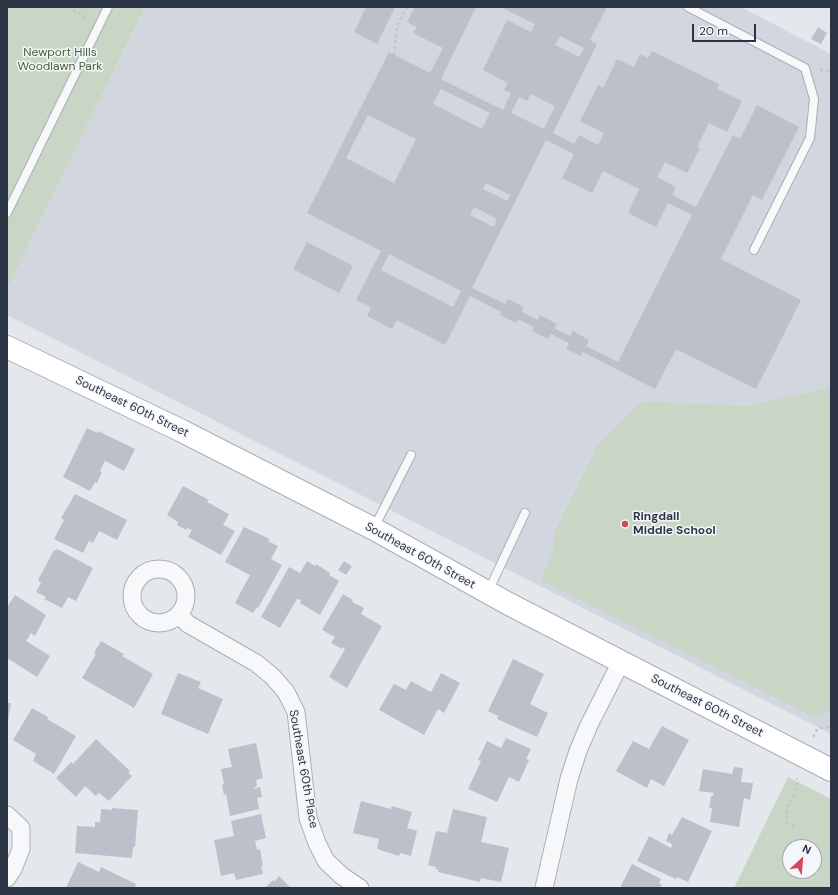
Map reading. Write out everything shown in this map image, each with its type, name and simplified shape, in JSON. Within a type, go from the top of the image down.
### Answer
[{"type":"street","name":"Southeast 60th Street","points":[[7,347],[182,431],[374,529],[488,593],[831,770]]},
{"type":"street","name":"Southeast 60th Place","points":[[179,615],[188,624],[256,663],[272,676],[286,692],[296,712],[308,818],[317,844],[326,861],[342,876],[360,888]]},
{"type":"street","points":[[544,888],[569,779],[578,751],[589,725],[622,662]]},
{"type":"street","points":[[7,816],[21,828],[21,849],[7,878]]},
{"type":"lane","points":[[7,213],[108,7]]},
{"type":"lane","points":[[688,7],[805,68],[814,100],[810,138],[754,250]]},
{"type":"lane","points":[[374,529],[411,455]]},
{"type":"lane","points":[[488,593],[526,513]]},
{"type":"path","points":[[68,7],[100,24]]},
{"type":"path","points":[[394,55],[397,26],[407,7]]},
{"type":"path","points":[[794,826],[786,822],[787,808],[796,791],[796,771]]},
{"type":"shaded area","name":"Ringdall Middle School","points":[[145,7],[741,7],[831,54],[831,734],[7,315],[7,289]]},
{"type":"green space","name":"Newport Hills Woodlawn Park","points":[[7,7],[145,7],[7,289]]},
{"type":"green space","points":[[831,387],[831,711],[815,717],[541,580],[554,550],[553,535],[598,445],[640,403],[651,402],[749,406]]},
{"type":"green space","points":[[788,777],[831,799],[831,888],[734,888]]},
{"type":"building","points":[[366,7],[395,7],[377,44],[354,32]]},
{"type":"building","points":[[415,7],[476,7],[441,79],[503,110],[511,93],[504,90],[508,83],[483,70],[507,20],[531,32],[535,24],[501,7],[607,7],[590,40],[597,44],[553,133],[574,144],[579,135],[598,145],[604,133],[580,121],[598,85],[603,88],[617,59],[634,67],[640,54],[648,58],[652,51],[719,84],[717,89],[742,101],[727,132],[709,123],[697,147],[700,148],[687,173],[665,162],[657,177],[676,187],[672,195],[696,207],[733,135],[740,139],[757,105],[799,127],[762,200],[753,195],[721,259],[801,300],[756,389],[676,349],[655,389],[583,352],[581,356],[566,349],[569,343],[551,334],[548,339],[532,331],[534,327],[518,319],[516,323],[500,315],[501,312],[470,296],[445,345],[397,320],[392,329],[367,316],[371,307],[356,300],[381,251],[307,213],[389,52],[430,73],[443,48],[413,33],[417,27],[407,22]],"holes":[[[560,36],[584,48],[579,57],[555,45]],[[441,89],[490,113],[482,129],[433,104]],[[531,94],[555,106],[544,129],[511,113],[519,97],[527,101]],[[368,115],[416,139],[394,183],[346,158]],[[546,140],[574,154],[562,178],[592,193],[603,171],[639,189],[628,213],[656,227],[668,203],[692,215],[618,362],[586,346],[589,340],[573,331],[570,336],[554,328],[557,324],[540,315],[538,320],[522,312],[524,307],[508,299],[505,304],[472,288]],[[486,183],[510,195],[507,201],[483,189]],[[474,207],[497,219],[494,227],[470,215]],[[389,254],[461,291],[453,307],[381,270]]]},
{"type":"building","points":[[818,27],[827,33],[821,44],[811,39]]},
{"type":"building","points":[[307,242],[353,266],[339,293],[293,269]]},
{"type":"building","points":[[87,428],[97,433],[98,431],[135,449],[124,471],[105,461],[100,471],[102,472],[97,483],[95,482],[90,491],[63,477]]},
{"type":"building","points":[[183,486],[209,500],[207,502],[229,514],[223,525],[235,531],[221,555],[188,537],[192,530],[187,528],[186,530],[177,525],[178,522],[167,515]]},
{"type":"building","points":[[75,494],[127,520],[117,540],[99,531],[93,543],[89,541],[83,553],[54,539],[64,520],[61,518]]},
{"type":"building","points":[[244,527],[270,539],[268,541],[278,546],[271,559],[282,565],[258,608],[257,607],[253,613],[235,603],[250,575],[225,562]]},
{"type":"building","points":[[57,549],[93,568],[76,601],[68,597],[62,608],[44,599],[46,597],[36,592],[41,583],[38,580],[54,550],[56,551]]},
{"type":"building","points":[[307,561],[315,566],[316,564],[339,581],[320,615],[300,603],[301,600],[297,599],[280,628],[261,617],[289,567],[300,573]]},
{"type":"building","points":[[344,561],[352,566],[346,575],[338,570]]},
{"type":"building","points":[[343,594],[353,600],[352,602],[364,608],[361,614],[382,626],[347,688],[329,677],[345,649],[331,643],[335,637],[322,630]]},
{"type":"building","points":[[15,595],[46,615],[35,636],[31,633],[26,641],[50,656],[37,677],[7,658],[7,607]]},
{"type":"building","points":[[101,641],[124,654],[122,656],[153,674],[134,708],[82,678],[96,654],[94,653]]},
{"type":"building","points":[[513,659],[544,674],[530,704],[548,713],[537,737],[497,719],[498,716],[488,711]]},
{"type":"building","points":[[178,673],[201,682],[198,688],[223,699],[208,734],[161,714]]},
{"type":"building","points":[[441,673],[460,683],[444,713],[438,709],[424,735],[379,710],[394,684],[406,690],[411,681],[431,692]]},
{"type":"building","points":[[7,703],[11,703],[8,721],[7,721]]},
{"type":"building","points":[[32,708],[48,717],[47,719],[76,736],[54,774],[33,761],[36,754],[13,740]]},
{"type":"building","points":[[662,726],[689,740],[664,786],[651,779],[647,788],[616,771],[633,741],[649,749]]},
{"type":"building","points":[[506,738],[531,749],[526,759],[529,760],[519,782],[509,777],[497,802],[468,789],[481,761],[478,760],[487,741],[501,748]]},
{"type":"building","points":[[96,739],[130,771],[128,773],[132,776],[109,801],[99,793],[96,796],[85,786],[76,797],[56,778],[71,762],[73,764]]},
{"type":"building","points":[[256,743],[263,778],[256,780],[257,785],[253,789],[260,787],[262,797],[257,798],[259,809],[230,816],[226,794],[224,795],[222,785],[224,784],[221,769],[232,767],[228,749]]},
{"type":"building","points":[[734,767],[743,768],[741,782],[753,783],[750,800],[744,798],[739,827],[710,822],[712,808],[709,808],[711,796],[713,796],[714,793],[699,791],[703,769],[732,774]]},
{"type":"building","points":[[361,801],[391,809],[392,806],[412,812],[407,828],[417,831],[411,856],[400,853],[399,856],[377,849],[379,839],[353,833]]},
{"type":"building","points":[[112,808],[138,810],[135,847],[133,847],[132,858],[75,853],[77,826],[95,827],[95,822],[100,822],[101,809],[112,810]]},
{"type":"building","points":[[453,809],[487,817],[481,842],[509,848],[501,882],[481,878],[480,882],[438,872],[438,869],[435,869],[436,867],[428,865],[436,831],[447,833]]},
{"type":"building","points":[[261,814],[266,838],[255,841],[257,850],[260,849],[263,874],[236,880],[234,873],[221,876],[214,840],[234,836],[231,821]]},
{"type":"building","points":[[682,817],[712,831],[688,882],[677,877],[676,879],[637,861],[649,836],[671,848],[672,844],[666,841],[669,833],[672,835]]},
{"type":"building","points":[[78,862],[99,872],[101,867],[136,884],[134,888],[66,888]]},
{"type":"building","points":[[632,864],[661,879],[659,883],[662,885],[660,888],[620,888]]},
{"type":"building","points":[[279,876],[291,888],[265,888],[273,880],[274,882]]},
{"type":"place","name":"Ringdall Middle School","points":[[625,524]]}]
